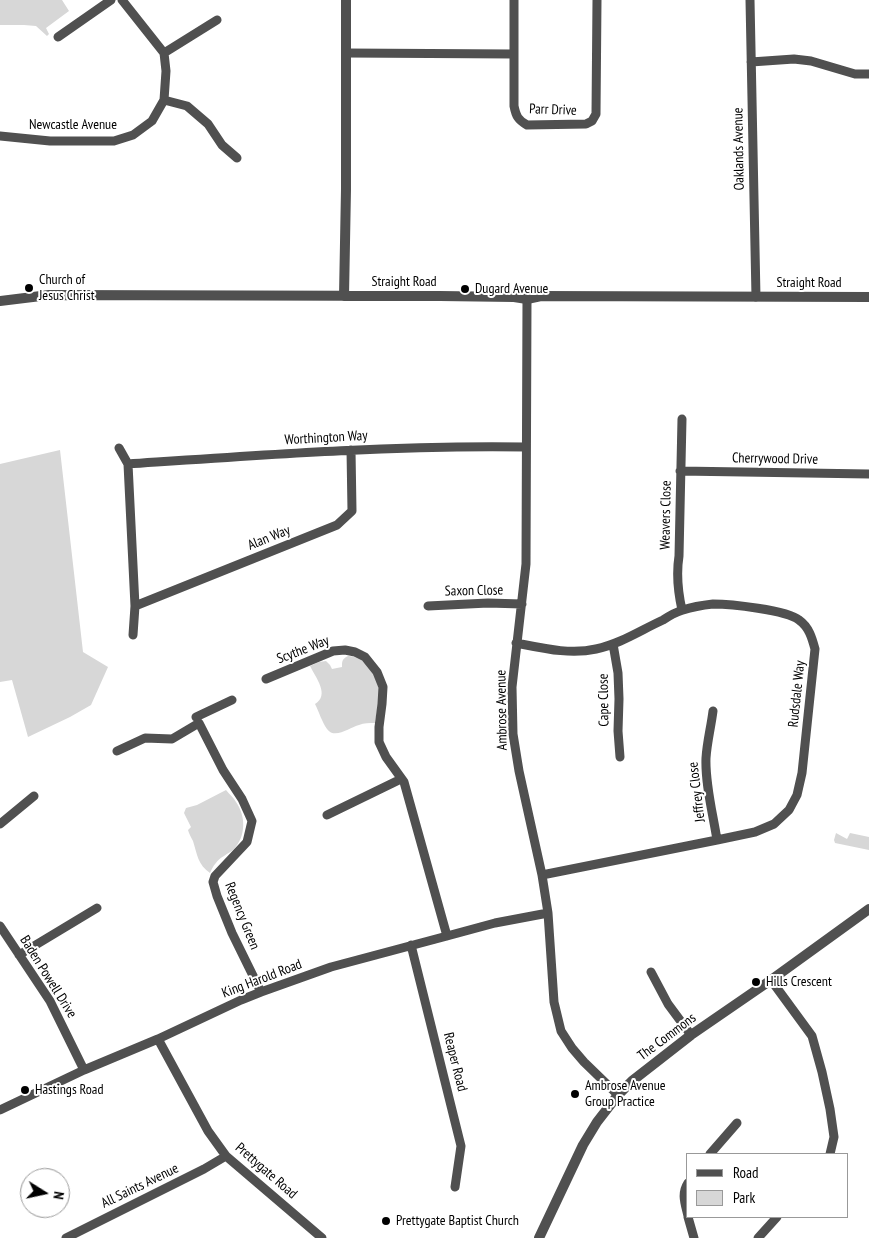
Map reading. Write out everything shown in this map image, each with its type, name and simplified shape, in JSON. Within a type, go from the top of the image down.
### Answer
[{"type":"street","points":[[58,38],[111,0]]},
{"type":"street","points":[[122,0],[164,53],[217,20]]},
{"type":"street","points":[[344,296],[346,0]]},
{"type":"street","name":"Parr Drive","points":[[514,0],[514,106],[516,116],[527,125],[586,124],[592,121],[596,114],[597,0]]},
{"type":"street","name":"Oaklands Avenue","points":[[750,0],[756,297]]},
{"type":"street","name":"Newcastle Avenue","points":[[0,136],[50,141],[114,141],[133,135],[152,121],[164,100],[166,71],[164,53]]},
{"type":"street","points":[[346,53],[513,54]]},
{"type":"street","points":[[751,62],[794,59],[811,61],[855,74],[869,74]]},
{"type":"street","points":[[164,100],[187,106],[208,124],[222,145],[237,158]]},
{"type":"street","name":"Straight Road","points":[[0,300],[49,295],[450,296],[527,299],[541,296],[869,297]]},
{"type":"street","name":"Ambrose Avenue","points":[[527,299],[526,564],[512,687],[518,771],[542,875],[548,914],[554,1002],[561,1031],[584,1062],[618,1095]]},
{"type":"street","name":"Weavers Close","points":[[682,419],[679,556],[677,568],[678,591],[682,610]]},
{"type":"street","name":"Worthington Way","points":[[128,464],[351,450],[467,446],[526,447]]},
{"type":"street","points":[[119,448],[128,464],[134,606],[133,635]]},
{"type":"street","name":"Alan Way","points":[[134,606],[337,525],[352,511],[351,450]]},
{"type":"street","name":"Cherrywood Drive","points":[[680,471],[869,474]]},
{"type":"street","name":"Saxon Close","points":[[428,606],[488,603],[522,604]]},
{"type":"street","name":"Rudsdale Way","points":[[516,644],[575,651],[594,650],[613,644],[682,610],[712,604],[792,615],[800,620],[811,633],[815,649],[802,773],[797,795],[789,810],[774,824],[755,832],[542,875]]},
{"type":"street","name":"Cape Close","points":[[613,644],[618,673],[620,757]]},
{"type":"street","name":"Scythe Way","points":[[266,678],[333,652],[345,650],[365,657],[377,672],[383,687],[379,742],[386,757],[404,782],[447,936]]},
{"type":"street","points":[[117,751],[145,738],[172,739],[196,717],[232,700]]},
{"type":"street","name":"Jeffrey Close","points":[[713,711],[706,767],[717,840]]},
{"type":"street","name":"Regency Green","points":[[196,717],[222,770],[242,799],[252,821],[247,842],[216,876],[213,882],[232,934],[260,992]]},
{"type":"street","points":[[327,815],[401,779]]},
{"type":"street","points":[[0,824],[34,796]]},
{"type":"street","points":[[19,956],[96,908]]},
{"type":"street","name":"The Commons","points":[[542,1237],[582,1145],[618,1095],[632,1081],[691,1035],[772,980],[869,909]]},
{"type":"street","name":"King Harold Road","points":[[0,1110],[84,1070],[158,1039],[260,992],[331,968],[411,945],[495,923],[548,914]]},
{"type":"street","name":"Baden Powell Drive","points":[[0,926],[50,1001],[84,1070]]},
{"type":"street","name":"Reaper Road","points":[[411,945],[461,1146],[455,1186]]},
{"type":"street","points":[[652,972],[668,1004],[691,1035]]},
{"type":"street","points":[[772,980],[812,1036],[830,1109],[834,1137],[830,1153]]},
{"type":"street","name":"Prettygate Road","points":[[158,1039],[208,1131],[226,1156],[322,1238]]},
{"type":"street","points":[[711,1153],[737,1123]]},
{"type":"street","name":"All Saints Avenue","points":[[66,1238],[204,1169],[226,1156]]},
{"type":"street","points":[[686,1186],[684,1190],[684,1201],[686,1208]]},
{"type":"street","points":[[689,1218],[694,1238]]},
{"type":"street","points":[[758,1238],[776,1218]]},
{"type":"green space","points":[[0,0],[62,0],[69,11],[46,28],[49,34],[47,36],[36,26],[0,25]]},
{"type":"green space","points":[[60,450],[83,652],[108,667],[91,705],[28,737],[12,680],[0,682],[0,464]]},
{"type":"green space","points":[[348,656],[364,662],[378,682],[379,695],[375,723],[363,724],[343,732],[334,733],[327,729],[315,704],[319,700],[322,691],[310,666],[326,661],[332,669],[342,667],[343,660]]},
{"type":"green space","points":[[226,790],[242,813],[243,832],[234,849],[217,861],[210,873],[198,859],[188,830],[191,827],[184,813],[186,808],[197,805]]},
{"type":"green space","points":[[836,833],[847,839],[850,833],[869,837],[869,850],[835,843]]},
{"type":"place","name":"Church of Jesus Christ","points":[[29,288]]},
{"type":"place","name":"Dugard Avenue","points":[[465,289]]},
{"type":"place","name":"Hills Crescent","points":[[756,982]]},
{"type":"place","name":"Hastings Road","points":[[25,1090]]},
{"type":"place","name":"Ambrose Avenue Group Practice","points":[[575,1094]]},
{"type":"place","name":"Prettygate Baptist Church","points":[[386,1221]]}]
